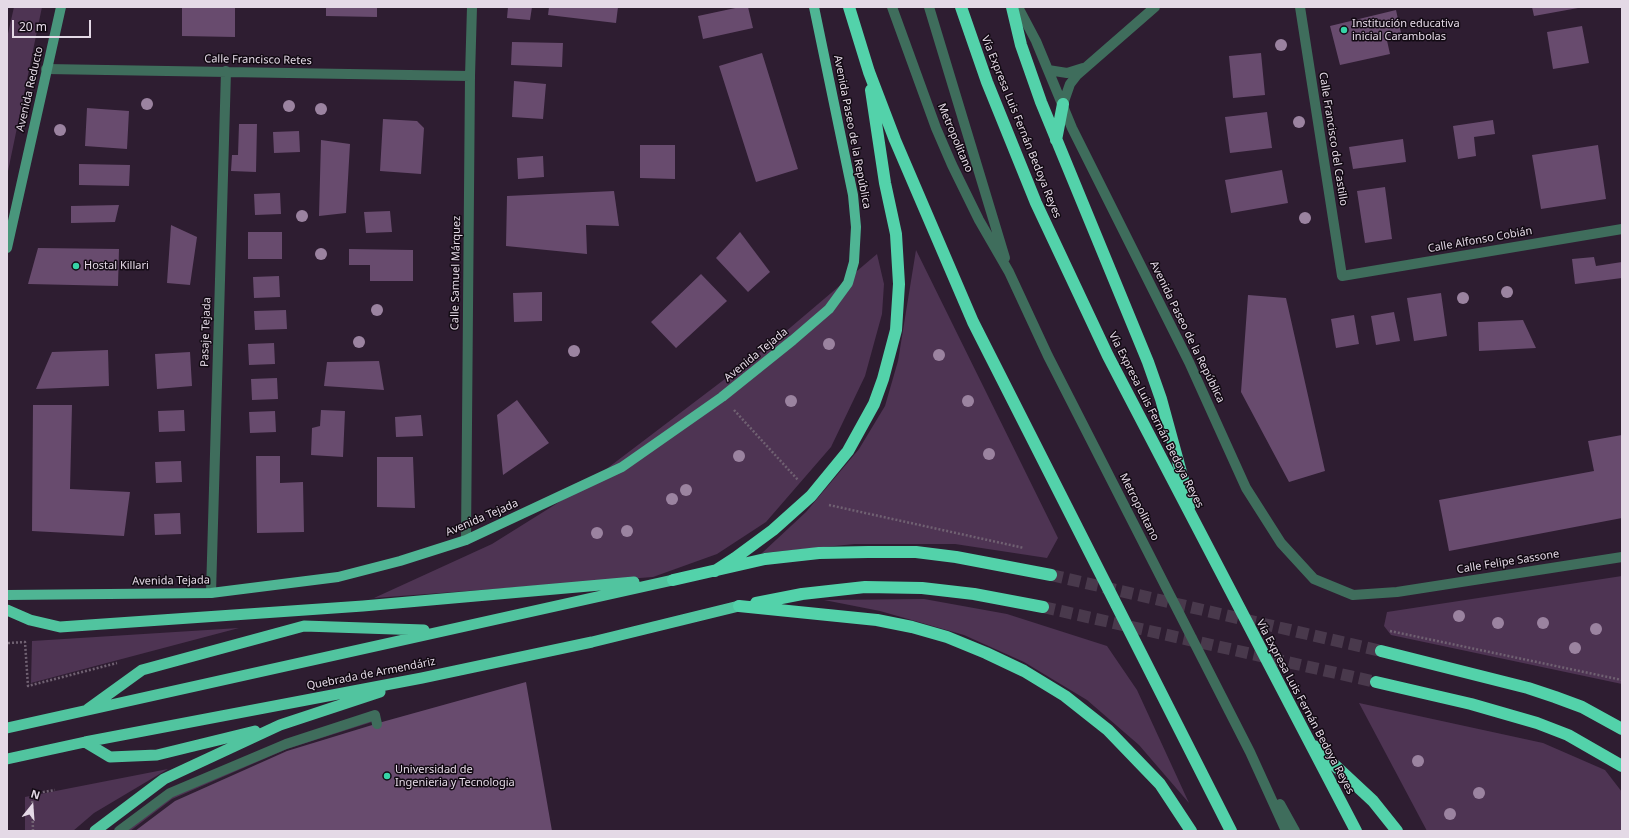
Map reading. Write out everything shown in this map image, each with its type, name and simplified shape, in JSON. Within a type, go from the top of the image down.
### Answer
[{"type":"highway","points":[[849,7],[869,72],[922,207],[973,322],[1231,831]]},
{"type":"highway","name":"Vía Expresa Luis Fernán Bedoya Reyes","points":[[961,7],[1007,133],[1062,259],[1108,356],[1198,531],[1356,831]]},
{"type":"highway","points":[[1012,7],[1021,45],[1056,140],[1148,362],[1163,406],[1198,531]]},
{"type":"highway","points":[[715,570],[735,558],[774,530],[811,496],[848,451],[865,422],[883,379],[896,330],[899,271],[896,234],[875,125],[869,72]]},
{"type":"highway","points":[[1056,140],[1063,104]]},
{"type":"highway","points":[[7,728],[84,712],[441,630],[765,559],[819,553],[916,552],[956,557],[1051,575]]},
{"type":"highway","points":[[7,610],[30,620],[60,627],[363,606],[673,580]]},
{"type":"highway","points":[[739,606],[802,594],[865,588],[929,589],[974,594],[1043,607]]},
{"type":"highway","points":[[739,606],[877,620],[912,627],[947,637],[1024,671],[1065,696],[1108,730],[1160,784],[1191,831]]},
{"type":"highway","name":"Quebrada de Armendáriz","points":[[7,759],[85,742],[422,678],[592,642],[739,606]]},
{"type":"highway","points":[[84,712],[142,670],[304,626],[441,630]]},
{"type":"highway","points":[[1381,651],[1555,696],[1622,729]]},
{"type":"highway","points":[[85,742],[110,757],[157,755],[280,725],[422,678]]},
{"type":"highway","points":[[1376,682],[1471,704],[1537,723],[1568,735],[1622,766]]},
{"type":"highway","points":[[95,831],[164,779],[280,725]]},
{"type":"highway","points":[[1307,739],[1373,801],[1397,831]]},
{"type":"main road","name":"Avenida Reducto","points":[[7,248],[61,7]]},
{"type":"main road","name":"Avenida Paseo de la República","points":[[814,7],[853,195],[856,227],[854,262]]},
{"type":"main road","name":"Avenida Tejada","points":[[7,595],[211,593],[338,577],[400,561],[466,540],[622,467],[722,397],[829,309],[848,284],[854,262]]},
{"type":"street","name":"Calle Samuel Márquez","points":[[466,540],[470,76],[472,7]]},
{"type":"street","name":"Metropolitano","points":[[892,7],[936,128],[952,165],[979,220],[1009,272],[1048,356],[1250,752],[1286,831]]},
{"type":"street","name":"Metropolitano","points":[[929,7],[992,209],[1009,272]]},
{"type":"street","name":"Avenida Paseo de la República","points":[[1018,7],[1048,70],[1072,128],[1189,362],[1246,488],[1280,543],[1314,579],[1353,595],[1397,592]]},
{"type":"street","points":[[1063,104],[1070,84],[1085,67],[1155,7]]},
{"type":"street","name":"Calle Francisco del Castillo","points":[[1300,7],[1342,276]]},
{"type":"street","points":[[1048,70],[1067,73],[1085,67]]},
{"type":"street","name":"Calle Francisco Retes","points":[[46,69],[470,76]]},
{"type":"street","name":"Pasaje Tejada","points":[[211,593],[226,71]]},
{"type":"street","name":"Calle Alfonso Cobián","points":[[1342,276],[1622,229]]},
{"type":"street","name":"Calle Felipe Sassone","points":[[1397,592],[1622,557]]},
{"type":"street","points":[[119,831],[170,794],[286,744],[375,715],[377,724]]},
{"type":"street","name":"Metropolitano","points":[[1250,752],[1295,831]]},
{"type":"path","points":[[722,397],[800,481]]},
{"type":"path","points":[[821,503],[1027,548]]},
{"type":"path","points":[[1389,631],[1622,680]]},
{"type":"path","points":[[8,643],[25,642],[28,686],[68,676]]},
{"type":"path","points":[[33,831],[32,794],[55,790]]},
{"type":"shaded area","points":[[14,7],[42,7],[7,176],[7,38]]},
{"type":"shaded area","points":[[916,250],[1058,538],[1047,558],[955,544],[855,544],[762,553],[806,512],[859,449],[885,406],[898,361]]},
{"type":"shaded area","points":[[877,254],[884,284],[882,314],[865,376],[831,447],[766,522],[717,554],[653,577],[374,598],[492,544],[580,489],[771,344]]},
{"type":"shaded area","points":[[1622,576],[1622,684],[1391,635],[1384,626],[1387,612]]},
{"type":"shaded area","points":[[924,599],[1007,614],[1107,646],[1137,690],[1189,803],[1139,745],[1087,700],[1024,662],[964,635],[880,611],[824,600]]},
{"type":"shaded area","points":[[239,628],[31,683],[32,641]]},
{"type":"shaded area","points":[[1359,703],[1543,743],[1605,770],[1622,792],[1622,831],[1427,831]]},
{"type":"shaded area","points":[[371,720],[372,722],[287,749],[172,799],[130,831],[124,831],[171,797],[286,747]]},
{"type":"shaded area","points":[[168,769],[94,813],[73,831],[25,831],[25,797]]},
{"type":"building","points":[[182,7],[235,7],[235,37],[182,36]]},
{"type":"building","points":[[326,7],[377,7],[377,17],[326,16]]},
{"type":"building","points":[[508,7],[532,7],[530,20],[507,18]]},
{"type":"building","points":[[549,7],[618,7],[616,23],[548,15]]},
{"type":"building","points":[[740,7],[748,7],[753,28],[703,39],[698,16]]},
{"type":"building","points":[[1532,7],[1578,7],[1578,8],[1534,16]]},
{"type":"building","points":[[1396,10],[1401,33],[1386,36],[1390,54],[1340,65],[1330,26]]},
{"type":"building","points":[[1582,26],[1589,63],[1553,69],[1547,32]]},
{"type":"building","points":[[512,42],[563,43],[562,67],[511,65]]},
{"type":"building","points":[[762,53],[798,169],[756,182],[719,66]]},
{"type":"building","points":[[1261,53],[1265,95],[1233,98],[1229,56]]},
{"type":"building","points":[[514,81],[546,84],[543,119],[512,117]]},
{"type":"building","points":[[87,108],[129,111],[127,149],[85,146]]},
{"type":"building","points":[[1267,112],[1272,148],[1230,153],[1225,117]]},
{"type":"building","points":[[383,119],[417,121],[424,128],[421,174],[380,171]]},
{"type":"building","points":[[1493,120],[1495,134],[1474,137],[1476,156],[1458,159],[1453,126]]},
{"type":"building","points":[[239,124],[257,124],[256,172],[231,171],[232,155],[238,155]]},
{"type":"building","points":[[299,131],[300,152],[274,153],[273,132]]},
{"type":"building","points":[[1403,139],[1406,162],[1353,169],[1349,147]]},
{"type":"building","points":[[321,140],[350,144],[346,213],[319,216]]},
{"type":"building","points":[[640,145],[675,145],[675,179],[640,178]]},
{"type":"building","points":[[1598,145],[1606,199],[1541,209],[1532,155]]},
{"type":"building","points":[[543,156],[544,177],[518,179],[517,158]]},
{"type":"building","points":[[79,164],[130,165],[129,186],[79,185]]},
{"type":"building","points":[[1282,170],[1288,203],[1231,213],[1225,180]]},
{"type":"building","points":[[1385,187],[1392,239],[1365,243],[1357,191]]},
{"type":"building","points":[[614,191],[619,226],[586,225],[587,254],[506,246],[507,196]]},
{"type":"building","points":[[280,193],[281,214],[255,215],[254,194]]},
{"type":"building","points":[[119,205],[115,222],[71,223],[71,206]]},
{"type":"building","points":[[390,211],[392,232],[366,233],[364,212]]},
{"type":"building","points":[[171,225],[197,237],[190,285],[167,283]]},
{"type":"building","points":[[248,232],[282,232],[282,259],[248,259]]},
{"type":"building","points":[[740,232],[770,272],[748,292],[716,258]]},
{"type":"building","name":"Hostal Killari","points":[[38,248],[119,249],[118,286],[28,284]]},
{"type":"building","points":[[349,249],[413,250],[413,281],[370,281],[370,265],[349,265]]},
{"type":"building","points":[[1594,257],[1596,266],[1622,262],[1622,278],[1575,284],[1572,259]]},
{"type":"building","points":[[701,274],[727,301],[676,348],[651,322]]},
{"type":"building","points":[[279,276],[280,297],[254,298],[253,277]]},
{"type":"building","points":[[542,292],[542,321],[514,322],[513,293]]},
{"type":"building","points":[[1441,293],[1447,336],[1414,341],[1407,298]]},
{"type":"building","points":[[1248,295],[1286,298],[1325,471],[1289,482],[1241,392]]},
{"type":"building","points":[[286,310],[287,329],[255,330],[254,311]]},
{"type":"building","points":[[1394,312],[1400,341],[1376,345],[1371,316]]},
{"type":"building","points":[[1354,315],[1359,344],[1336,348],[1331,319]]},
{"type":"building","points":[[1523,320],[1536,348],[1479,351],[1478,322]]},
{"type":"building","points":[[274,343],[275,364],[249,365],[248,344]]},
{"type":"building","points":[[108,350],[109,386],[36,389],[52,352]]},
{"type":"building","points":[[190,352],[192,386],[157,389],[155,354]]},
{"type":"building","points":[[379,361],[384,390],[324,386],[327,362]]},
{"type":"building","points":[[277,378],[278,399],[252,400],[251,379]]},
{"type":"building","points":[[517,400],[549,443],[503,475],[497,415]]},
{"type":"building","points":[[33,405],[72,405],[70,489],[130,492],[124,536],[32,531]]},
{"type":"building","points":[[184,410],[185,431],[159,432],[158,411]]},
{"type":"building","points":[[321,410],[345,411],[343,457],[311,455],[312,428],[320,426]]},
{"type":"building","points":[[275,411],[276,432],[250,433],[249,412]]},
{"type":"building","points":[[421,415],[423,436],[396,437],[395,417]]},
{"type":"building","points":[[1622,435],[1622,518],[1449,551],[1439,500],[1594,471],[1588,441]]},
{"type":"building","points":[[256,456],[280,456],[280,483],[303,482],[304,532],[257,533]]},
{"type":"building","points":[[377,457],[413,457],[415,508],[377,507]]},
{"type":"building","points":[[181,461],[182,482],[156,483],[155,462]]},
{"type":"building","points":[[180,513],[181,534],[155,535],[154,514]]},
{"type":"building","name":"Universidad de Ingenieria y Tecnologia","points":[[526,682],[552,831],[135,831],[175,801],[287,751],[382,722]]},
{"type":"tunnel","points":[[1051,575],[1381,651]]},
{"type":"tunnel","points":[[1043,607],[1376,682]]},
{"type":"place","name":"Institución educativa inicial Carambolas","points":[[1344,30]]},
{"type":"place","name":"Hostal Killari","points":[[76,266]]},
{"type":"place","name":"Universidad de Ingenieria y Tecnologia","points":[[387,776]]}]
